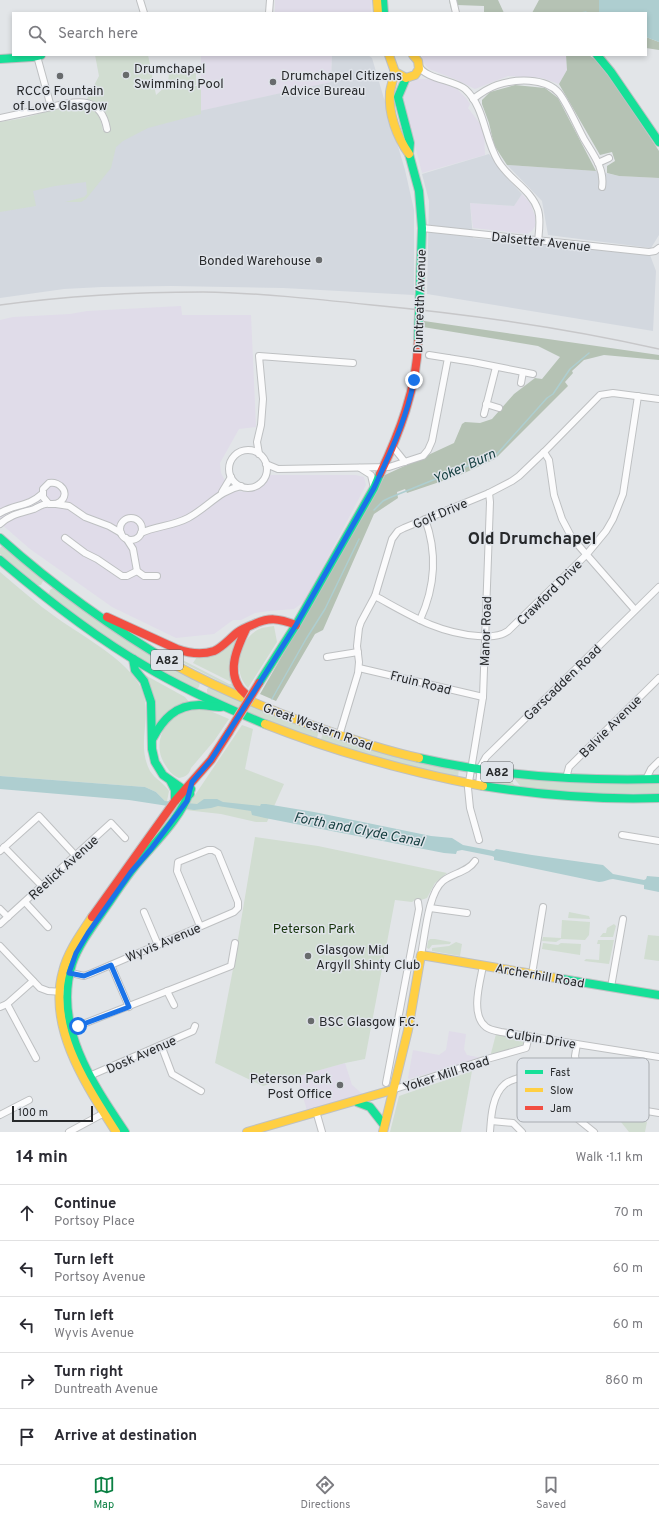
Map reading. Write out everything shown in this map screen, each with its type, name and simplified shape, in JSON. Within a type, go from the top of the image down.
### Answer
[{"type":"street","points":[[140,0],[144,12]]},
{"type":"street","points":[[269,12],[270,0]]},
{"type":"street","points":[[377,0],[378,12]]},
{"type":"street","points":[[383,0],[384,12]]},
{"type":"street","points":[[453,0],[456,12]]},
{"type":"street","points":[[0,59],[29,56]]},
{"type":"street","points":[[39,56],[51,107]]},
{"type":"street","points":[[391,56],[391,64],[394,71],[398,75],[406,78],[413,76],[416,61]]},
{"type":"street","points":[[598,56],[611,72],[659,142]]},
{"type":"street","points":[[416,61],[428,74],[460,86],[473,98],[484,123],[491,148],[499,163],[534,200],[539,212],[538,241]]},
{"type":"street","name":"Duntreath Avenue","points":[[394,71],[390,94],[391,109],[402,145],[409,154]]},
{"type":"street","name":"Duntreath Avenue","points":[[66,972],[88,933],[131,872],[174,820],[183,797],[192,782],[211,760],[296,625],[374,488],[393,447],[410,401],[416,364],[420,291],[422,228],[419,191],[409,154],[410,143],[398,97],[406,78]]},
{"type":"street","points":[[473,98],[489,88],[505,82],[530,81],[542,83],[553,88],[562,98],[598,163],[603,175],[602,187]]},
{"type":"street","points":[[0,118],[75,102],[89,103],[101,111],[106,122],[107,129]]},
{"type":"street","points":[[598,163],[609,158]]},
{"type":"street","name":"Dalsetter Avenue","points":[[422,228],[642,252],[657,249]]},
{"type":"street","points":[[657,249],[659,258]]},
{"type":"street","points":[[429,355],[533,374]]},
{"type":"street","points":[[259,454],[257,442],[261,425],[262,399],[259,356],[353,363]]},
{"type":"street","points":[[241,486],[231,477],[229,469],[231,462],[238,453],[245,451],[254,451],[259,454],[266,464],[278,469],[384,468],[423,456],[430,446],[448,358]]},
{"type":"street","points":[[484,414],[496,367]]},
{"type":"street","points":[[521,383],[523,372]]},
{"type":"street","name":"Golf Drive","points":[[338,736],[357,680],[359,668],[357,638],[361,622],[375,596],[392,539],[395,534],[404,528],[489,493],[519,476],[600,395],[613,393],[659,399]]},
{"type":"street","name":"Crawford Drive","points":[[375,596],[420,620],[450,632],[496,636],[503,634],[515,626],[587,554],[606,531],[623,494],[638,396]]},
{"type":"street","points":[[486,404],[500,408]]},
{"type":"street","points":[[245,451],[257,442]]},
{"type":"street","points":[[393,447],[405,462]]},
{"type":"street","points":[[544,452],[549,460],[554,495],[562,519],[572,538],[635,610]]},
{"type":"street","points":[[222,492],[241,486],[253,487],[260,483],[265,475],[266,464]]},
{"type":"street","points":[[359,468],[371,475],[374,488]]},
{"type":"street","points":[[265,475],[278,469]]},
{"type":"street","points":[[126,538],[131,540],[152,528],[175,523],[189,517],[202,509],[222,492],[231,477]]},
{"type":"street","points":[[48,503],[44,500],[42,494],[43,489],[46,485],[55,483],[62,487],[64,496],[69,506]]},
{"type":"street","name":"Manor Road","points":[[479,840],[470,808],[468,788],[483,697],[490,502],[489,493]]},
{"type":"street","points":[[0,513],[9,508],[31,503],[42,494]]},
{"type":"street","points":[[56,504],[61,501],[64,496]]},
{"type":"street","points":[[0,524],[15,514],[48,503],[69,506],[85,517],[109,526],[121,533],[133,549],[137,571],[144,576],[157,576]]},
{"type":"street","points":[[121,533],[120,528],[122,523],[126,519],[132,518],[152,528]]},
{"type":"street","points":[[420,620],[429,598],[434,575],[433,550],[425,519]]},
{"type":"street","points":[[109,526],[122,523]]},
{"type":"street","points":[[133,549],[139,535],[140,523]]},
{"type":"street","name":"Great Western Road","points":[[0,538],[41,574],[88,609],[176,665],[252,702],[338,736],[413,757],[524,776],[595,780],[659,779]]},
{"type":"street","points":[[65,538],[85,553],[97,559],[122,576],[126,576],[137,571]]},
{"type":"street","name":"Great Western Road","points":[[0,560],[39,594],[70,617],[133,659],[169,680],[226,707],[296,736],[360,758],[416,773],[479,785],[521,792],[590,798],[659,798]]},
{"type":"street","name":"Garscadden Road","points":[[479,785],[483,761],[486,757],[659,587]]},
{"type":"street","points":[[88,609],[186,652],[198,653],[217,650],[240,630],[246,629],[258,621],[272,619],[284,620],[296,625]]},
{"type":"street","points":[[246,629],[236,651],[234,668],[238,685],[242,691],[249,696],[252,702]]},
{"type":"street","points":[[328,657],[358,652]]},
{"type":"street","points":[[133,659],[135,670],[144,681],[151,702],[152,741],[155,762],[163,775],[183,797]]},
{"type":"street","name":"Fruin Road","points":[[359,668],[483,697]]},
{"type":"street","name":"Balvie Avenue","points":[[566,778],[569,767],[659,678]]},
{"type":"street","points":[[152,741],[166,717],[177,709],[192,705],[226,707]]},
{"type":"street","points":[[646,779],[651,768],[659,761]]},
{"type":"street","points":[[170,781],[175,790],[183,797]]},
{"type":"street","name":"Duntreath Avenue","points":[[116,1132],[107,1112],[69,1049],[64,1033],[60,1012],[66,972],[71,951],[82,930],[164,816],[183,797]]},
{"type":"street","points":[[42,886],[2,849],[39,816],[75,855]]},
{"type":"street","name":"Reelick Avenue","points":[[0,924],[111,823],[126,838]]},
{"type":"street","points":[[622,835],[659,841]]},
{"type":"street","name":"Wyvis Avenue","points":[[66,972],[84,976],[234,912],[238,908],[238,902],[218,854],[213,850],[208,850],[178,862],[177,871],[200,926]]},
{"type":"street","points":[[383,1129],[408,1030],[430,908],[434,895],[442,882],[469,868],[475,861]]},
{"type":"street","points":[[25,902],[48,927]]},
{"type":"street","points":[[386,1083],[419,909],[418,902]]},
{"type":"street","points":[[532,974],[543,907]]},
{"type":"street","points":[[430,908],[467,914]]},
{"type":"street","points":[[0,909],[8,917]]},
{"type":"street","points":[[144,912],[158,945]]},
{"type":"street","points":[[611,987],[623,920]]},
{"type":"street","points":[[78,1026],[231,966],[235,943]]},
{"type":"street","points":[[0,946],[40,988],[63,992]]},
{"type":"street","name":"Archerhill Road","points":[[421,955],[659,995]]},
{"type":"street","points":[[111,965],[129,1007]]},
{"type":"street","name":"Culbin Drive","points":[[483,966],[477,1000],[478,1012],[481,1021],[486,1027],[492,1030],[659,1057]]},
{"type":"street","points":[[0,1007],[7,1004],[33,981]]},
{"type":"street","points":[[167,991],[174,1005]]},
{"type":"street","points":[[7,1004],[36,1058]]},
{"type":"street","name":"Dosk Avenue","points":[[87,1077],[193,1031],[195,1026]]},
{"type":"street","points":[[396,1028],[408,1030]]},
{"type":"street","name":"Yoker Mill Road","points":[[247,1132],[260,1130],[316,1111],[354,1102],[526,1048],[529,1036]]},
{"type":"street","points":[[575,1058],[577,1044]]},
{"type":"street","points":[[162,1045],[172,1074],[201,1091]]},
{"type":"street","points":[[490,1132],[493,1106],[496,1097],[504,1085],[517,1080]]},
{"type":"street","points":[[0,1115],[29,1100]]},
{"type":"street","points":[[354,1102],[364,1102],[373,1108],[383,1129]]},
{"type":"street","points":[[316,1111],[322,1132]]},
{"type":"street","points":[[649,1111],[659,1113]]},
{"type":"street","points":[[69,1132],[107,1112]]},
{"type":"street","name":"Duntreath Avenue","points":[[107,1112],[125,1132]]},
{"type":"street","points":[[491,1121],[513,1123],[522,1132]]},
{"type":"street","points":[[582,1122],[594,1132]]},
{"type":"shaded area","points":[[275,0],[372,0],[371,12],[275,12]]},
{"type":"shaded area","points":[[201,56],[332,56],[331,82],[201,111]]},
{"type":"shaded area","points":[[332,56],[369,56],[372,58],[405,170],[414,210],[414,295],[283,288],[171,286],[64,289],[0,298],[0,187],[104,132],[331,82]]},
{"type":"shaded area","points":[[422,56],[566,56],[567,70],[559,84],[542,78],[508,76],[475,89],[429,69],[422,61]]},
{"type":"shaded area","points":[[418,79],[428,79],[440,82],[457,89],[466,98],[470,104],[468,108],[484,129],[485,155],[422,173],[403,98],[407,87],[411,82]]},
{"type":"shaded area","points":[[489,154],[505,176],[522,194],[514,206],[470,203],[473,238],[650,255],[656,271],[653,331],[427,294],[429,201],[422,174]]},
{"type":"shaded area","points":[[507,165],[596,171],[619,176],[659,178],[659,235],[651,248],[548,235],[542,201]]},
{"type":"shaded area","points":[[522,194],[530,203],[535,216],[535,226],[532,231],[527,234],[473,228],[470,203],[514,206]]},
{"type":"shaded area","points":[[181,306],[182,315],[251,315],[256,427],[239,429],[220,463],[221,473],[225,481],[234,491],[249,492],[263,485],[270,475],[355,475],[364,477],[366,485],[305,601],[294,609],[255,613],[241,620],[233,620],[214,634],[176,638],[112,607],[30,549],[0,523],[0,320],[13,317],[70,314],[87,311]]},
{"type":"shaded area","points":[[449,1031],[466,1034],[464,1049],[467,1055],[482,1058],[409,1079],[413,1050],[439,1055],[446,1050]]},
{"type":"shaded area","points":[[345,1063],[352,1085],[367,1098],[308,1114],[297,1076]]},
{"type":"green space","points":[[449,0],[498,0],[504,12],[484,12],[484,6],[457,5],[451,9]]},
{"type":"green space","points":[[539,0],[599,0],[599,12],[533,12]]},
{"type":"green space","points":[[647,37],[659,42],[659,50],[647,48]]},
{"type":"green space","points":[[95,56],[148,56],[156,95],[166,86],[201,86],[201,114],[148,128],[123,141],[116,147],[111,168],[86,199],[81,202],[65,202],[84,197],[87,194],[86,182],[55,186],[33,191],[36,206],[0,212],[0,122],[79,104],[85,105],[96,112],[100,119],[103,131],[110,130],[103,110],[87,99],[99,76]]},
{"type":"green space","points":[[566,56],[590,56],[602,65],[659,151],[659,178],[619,176],[607,173],[607,166],[615,161],[612,152],[600,155],[559,84],[567,70]]},
{"type":"green space","points":[[169,72],[196,73],[196,85],[168,84]]},
{"type":"green space","points":[[515,85],[545,88],[558,98],[596,171],[507,165],[494,145],[482,100],[490,92]]},
{"type":"green space","points":[[424,321],[659,355],[659,360],[604,355],[584,360],[572,371],[573,373],[565,382],[568,386],[495,459],[460,475],[407,493],[405,489],[397,492],[398,498],[374,514],[323,630],[315,634],[276,701],[260,694],[374,497],[385,475],[454,443],[462,424],[465,422],[480,423],[492,419],[514,394],[535,378],[542,379],[560,357],[538,346],[423,327]]},
{"type":"green space","points":[[3,545],[43,581],[41,585],[36,585],[0,554],[0,548]]},
{"type":"green space","points":[[0,572],[50,613],[104,649],[135,678],[145,699],[146,720],[144,750],[146,760],[152,774],[169,791],[167,801],[165,801],[156,792],[145,787],[0,776]]},
{"type":"green space","points":[[53,588],[200,682],[199,687],[196,689],[120,646],[66,608],[49,594],[50,590]]},
{"type":"green space","points":[[274,626],[277,642],[248,688],[240,673],[239,665],[242,648],[246,640],[259,629]]},
{"type":"green space","points":[[241,633],[234,682],[231,682],[193,663],[197,657]]},
{"type":"green space","points":[[171,654],[229,684],[235,684],[238,691],[170,656]]},
{"type":"green space","points":[[145,675],[185,697],[189,702],[169,710],[155,727]]},
{"type":"green space","points":[[210,687],[319,731],[316,741],[209,695],[207,689]]},
{"type":"green space","points":[[199,709],[208,710],[229,719],[188,774],[179,778],[170,772],[161,756],[159,748],[162,734],[169,722],[175,717],[185,711]]},
{"type":"green space","points":[[242,725],[253,729],[245,769],[284,784],[267,822],[256,822],[221,814],[185,810]]},
{"type":"green space","points":[[323,733],[459,768],[458,778],[416,770],[320,742]]},
{"type":"green space","points":[[487,774],[507,776],[516,787],[486,780]]},
{"type":"green space","points":[[513,777],[621,784],[659,784],[659,793],[601,793],[522,788]]},
{"type":"green space","name":"Peterson Park","points":[[255,837],[318,846],[447,873],[435,883],[427,898],[421,900],[416,899],[412,902],[395,900],[365,1059],[345,1063],[263,1086],[215,1063],[233,969]]},
{"type":"green space","points":[[569,912],[589,916],[590,919],[568,918]]},
{"type":"green space","points":[[562,920],[590,922],[589,935],[585,940],[561,939],[556,942],[542,941],[543,937],[561,938]]},
{"type":"green space","points":[[614,924],[616,926],[613,937],[600,937],[603,933],[606,933],[607,928]]},
{"type":"green space","points":[[648,935],[659,936],[659,961],[644,959]]},
{"type":"green space","points":[[430,939],[451,942],[450,944],[432,945],[429,949],[427,948],[428,941]]},
{"type":"green space","points":[[598,940],[614,940],[609,964],[584,961],[586,959],[599,960],[600,944],[597,944]]},
{"type":"green space","points":[[456,942],[462,944],[460,956],[432,951],[432,948],[449,946]]},
{"type":"green space","points":[[543,943],[558,945],[561,943],[581,944],[580,955],[542,949]]},
{"type":"green space","points":[[496,1034],[527,1040],[524,1047],[490,1057]]},
{"type":"green space","points":[[472,1071],[461,1132],[390,1132],[399,1096]]},
{"type":"green space","points":[[621,1122],[647,1122],[645,1132],[629,1132]]},
{"type":"water","points":[[599,0],[659,0],[659,42],[647,37],[647,12],[599,12]]},
{"type":"water","name":"Forth and Clyde Canal","points":[[0,776],[145,787],[156,792],[165,801],[197,804],[204,799],[217,799],[223,802],[260,806],[261,804],[266,804],[314,812],[431,836],[452,838],[463,845],[494,851],[496,849],[603,865],[613,874],[644,880],[647,876],[659,877],[659,892],[644,889],[644,885],[613,879],[599,882],[494,860],[494,857],[492,856],[462,850],[457,851],[456,854],[444,853],[265,818],[252,815],[251,811],[218,806],[194,810],[129,800],[0,789]]},
{"type":"waterway","name":"Yoker Burn","points":[[374,510],[383,501],[389,498],[497,454],[547,398],[553,394],[570,369],[589,353]]},
{"type":"waterway","name":"Yoker Burn","points":[[272,699],[325,609],[359,539]]},
{"type":"railway","points":[[0,305],[101,295],[152,293],[203,292],[267,295],[480,317],[552,328],[659,349]]},
{"type":"traffic: fast","points":[[383,0],[384,12]]},
{"type":"traffic: fast","points":[[0,59],[36,56]]},
{"type":"traffic: fast","points":[[598,56],[611,72],[659,142]]},
{"type":"traffic: fast","points":[[406,78],[398,97],[410,143],[409,154],[419,191],[422,228],[418,342]]},
{"type":"traffic: fast","points":[[259,683],[296,625],[374,488],[380,474]]},
{"type":"traffic: fast","points":[[0,538],[42,574],[84,606],[151,651],[175,665]]},
{"type":"traffic: fast","points":[[0,560],[70,616],[126,654],[189,690],[265,724]]},
{"type":"traffic: fast","points":[[133,659],[135,670],[144,681],[151,702],[152,749],[155,762],[163,775],[190,794]]},
{"type":"traffic: fast","points":[[153,738],[166,719],[177,710],[184,707],[199,705],[221,707]]},
{"type":"traffic: fast","points":[[419,758],[478,769],[538,776],[598,779],[659,779]]},
{"type":"traffic: fast","points":[[171,782],[175,790],[175,801]]},
{"type":"traffic: fast","points":[[483,786],[571,796],[659,798]]},
{"type":"traffic: fast","points":[[125,1132],[100,1094],[79,1053],[72,1031],[68,1010],[67,987],[72,964],[83,941],[129,874],[174,820],[181,810],[191,789]]},
{"type":"traffic: fast","points":[[556,978],[659,995]]},
{"type":"traffic: fast","points":[[357,1102],[370,1107],[384,1125]]},
{"type":"traffic: slow","points":[[377,0],[378,12]]},
{"type":"traffic: slow","points":[[389,56],[395,72],[406,78],[415,75],[419,69],[418,61],[414,56]]},
{"type":"traffic: slow","points":[[394,71],[390,92],[390,109],[397,133],[409,154]]},
{"type":"traffic: slow","points":[[175,665],[225,690],[294,719],[365,743],[419,758]]},
{"type":"traffic: slow","points":[[265,724],[318,744],[400,768],[483,786]]},
{"type":"traffic: slow","points":[[92,917],[75,943],[65,964],[59,992],[60,1014],[65,1035],[82,1076],[116,1132]]},
{"type":"traffic: slow","points":[[383,1132],[408,1030],[421,955],[556,978]]},
{"type":"traffic: slow","points":[[247,1132],[392,1090]]},
{"type":"traffic: jam","points":[[380,474],[394,443],[411,393],[417,359],[418,342]]},
{"type":"traffic: jam","points":[[107,617],[177,649],[195,653],[214,651],[241,630],[258,622],[274,619],[296,625]]},
{"type":"traffic: jam","points":[[246,629],[237,650],[234,673],[239,687],[250,699]]},
{"type":"traffic: jam","points":[[229,732],[259,683]]},
{"type":"traffic: jam","points":[[92,917],[175,801],[211,760],[229,732]]},
{"type":"place","name":"Drumchapel Swimming Pool","points":[[126,75]]},
{"type":"place","name":"RCCG Fountain of Love Glasgow","points":[[60,76]]},
{"type":"place","name":"Drumchapel Citizens Advice Bureau","points":[[273,82]]},
{"type":"place","name":"Bonded Warehouse","points":[[319,260]]},
{"type":"place","name":"Glasgow Mid Argyll Shinty Club","points":[[308,956]]},
{"type":"place","name":"BSC Glasgow F.C.","points":[[311,1021]]},
{"type":"place","name":"Peterson Park Post Office","points":[[340,1085]]},
{"type":"district","name":"Old Drumchapel","points":[[532,538]]},
{"type":"route","points":[[78,1026],[129,1007],[111,965],[84,976],[69,973],[76,953],[88,933],[131,872],[174,820],[187,801],[192,782],[211,760],[296,625],[384,468],[410,401],[414,380]]}]
